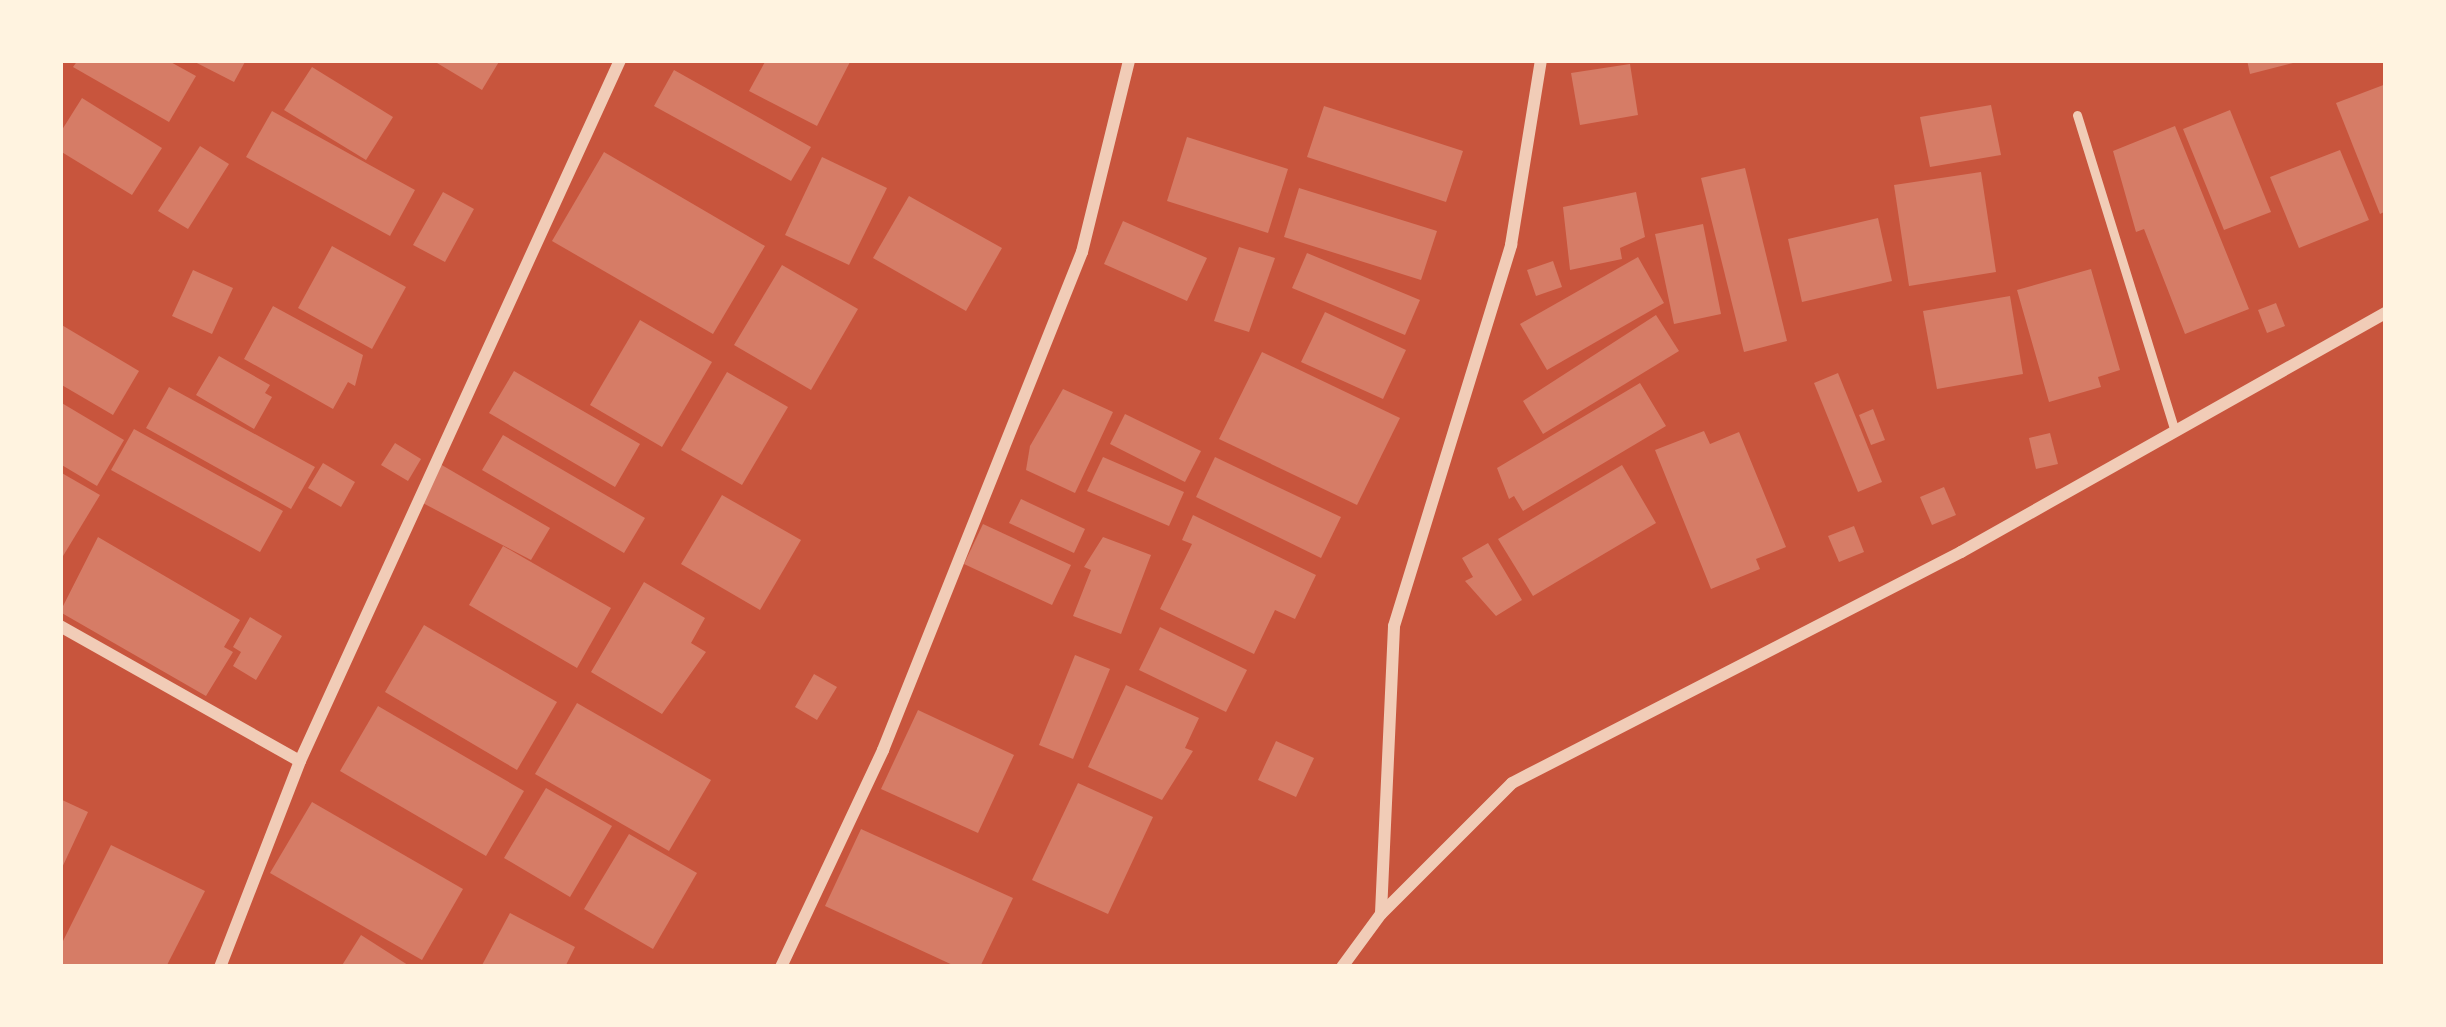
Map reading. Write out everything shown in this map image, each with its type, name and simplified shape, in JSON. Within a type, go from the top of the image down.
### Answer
[{"type":"street","points":[[220,967],[300,761],[620,60]]},
{"type":"street","points":[[781,967],[883,750],[1082,252],[1129,60]]},
{"type":"street","points":[[1381,914],[1394,626],[1511,245],[1541,60]]},
{"type":"street","points":[[1342,967],[1381,914],[1512,783],[1960,552],[2386,313]]},
{"type":"street","points":[[60,626],[300,761]]},
{"type":"lane","points":[[2077,115],[2175,431]]},
{"type":"building","points":[[78,60],[167,60],[196,76],[169,122],[73,67]]},
{"type":"building","points":[[191,60],[246,60],[234,82]]},
{"type":"building","points":[[432,60],[500,60],[482,90]]},
{"type":"building","points":[[766,60],[851,60],[817,126],[749,91]]},
{"type":"building","points":[[2247,60],[2297,60],[2297,62],[2250,74]]},
{"type":"building","points":[[1630,64],[1638,115],[1580,125],[1571,73]]},
{"type":"building","points":[[312,67],[393,117],[366,160],[284,110]]},
{"type":"building","points":[[674,70],[811,147],[791,181],[654,106]]},
{"type":"building","points":[[2386,84],[2386,211],[2380,214],[2336,103]]},
{"type":"building","points":[[82,98],[162,148],[132,195],[60,151],[60,133]]},
{"type":"building","points":[[1991,105],[2001,155],[1930,167],[1920,117]]},
{"type":"building","points":[[1324,106],[1463,151],[1446,202],[1307,157]]},
{"type":"building","points":[[2230,110],[2271,212],[2224,230],[2183,129]]},
{"type":"building","points":[[272,111],[415,190],[390,236],[246,157]]},
{"type":"building","points":[[2175,126],[2249,309],[2185,334],[2144,229],[2136,232],[2113,151]]},
{"type":"building","points":[[1187,137],[1288,169],[1268,233],[1167,201]]},
{"type":"building","points":[[200,146],[229,164],[188,229],[158,211]]},
{"type":"building","points":[[2340,150],[2369,220],[2299,248],[2270,177]]},
{"type":"building","points":[[604,152],[765,246],[713,334],[552,241]]},
{"type":"building","points":[[822,157],[887,188],[849,265],[785,235]]},
{"type":"building","points":[[1745,168],[1787,341],[1744,352],[1701,178]]},
{"type":"building","points":[[1981,172],[1996,272],[1909,286],[1894,185]]},
{"type":"building","points":[[1299,188],[1437,231],[1421,280],[1284,237]]},
{"type":"building","points":[[443,192],[474,209],[445,262],[413,245]]},
{"type":"building","points":[[1636,192],[1645,237],[1620,248],[1622,259],[1570,270],[1563,207]]},
{"type":"building","points":[[909,196],[1002,248],[966,311],[873,258]]},
{"type":"building","points":[[1878,218],[1892,281],[1802,302],[1788,239]]},
{"type":"building","points":[[1123,221],[1207,258],[1187,301],[1104,264]]},
{"type":"building","points":[[1703,224],[1721,314],[1674,324],[1655,234]]},
{"type":"building","points":[[332,246],[406,287],[372,349],[298,308]]},
{"type":"building","points":[[1239,247],[1275,258],[1249,332],[1214,321]]},
{"type":"building","points":[[1307,253],[1420,300],[1405,335],[1292,288]]},
{"type":"building","points":[[1638,257],[1664,303],[1547,370],[1520,324]]},
{"type":"building","points":[[1553,261],[1562,287],[1536,296],[1527,270]]},
{"type":"building","points":[[782,265],[858,309],[811,390],[734,345]]},
{"type":"building","points":[[2091,269],[2120,370],[2098,377],[2101,387],[2049,402],[2017,290]]},
{"type":"building","points":[[193,270],[233,288],[212,334],[172,316]]},
{"type":"building","points":[[2010,296],[2023,374],[1937,389],[1923,311]]},
{"type":"building","points":[[2276,303],[2285,326],[2267,333],[2258,310]]},
{"type":"building","points":[[273,306],[363,355],[355,386],[348,382],[333,409],[244,359]]},
{"type":"building","points":[[1325,312],[1406,350],[1383,399],[1301,362]]},
{"type":"building","points":[[1656,315],[1679,351],[1543,434],[1523,401]]},
{"type":"building","points":[[640,320],[712,362],[662,447],[590,405]]},
{"type":"building","points":[[60,324],[139,371],[113,415],[60,384]]},
{"type":"building","points":[[1262,352],[1400,418],[1357,505],[1219,439]]},
{"type":"building","points":[[219,356],[270,385],[265,393],[272,397],[254,429],[196,395]]},
{"type":"building","points":[[514,371],[640,444],[615,487],[489,413]]},
{"type":"building","points":[[727,372],[788,407],[742,485],[681,450]]},
{"type":"building","points":[[1838,373],[1882,482],[1858,492],[1814,383]]},
{"type":"building","points":[[1640,383],[1666,426],[1523,511],[1514,496],[1509,499],[1497,468]]},
{"type":"building","points":[[169,387],[315,467],[291,509],[146,428]]},
{"type":"building","points":[[1063,389],[1113,412],[1075,493],[1026,470],[1030,446]]},
{"type":"building","points":[[60,402],[124,440],[97,486],[60,464]]},
{"type":"building","points":[[1873,409],[1885,440],[1871,445],[1859,415]]},
{"type":"building","points":[[1125,414],[1201,451],[1185,482],[1110,444]]},
{"type":"building","points":[[134,429],[283,511],[260,552],[111,470]]},
{"type":"building","points":[[1704,431],[1710,444],[1739,432],[1786,547],[1756,559],[1760,569],[1711,589],[1655,450]]},
{"type":"building","points":[[2050,433],[2058,464],[2036,469],[2029,438]]},
{"type":"building","points":[[503,435],[645,518],[624,553],[482,470]]},
{"type":"building","points":[[395,443],[421,459],[408,481],[381,465]]},
{"type":"building","points":[[1103,457],[1184,492],[1169,526],[1087,491]]},
{"type":"building","points":[[1215,457],[1341,517],[1321,558],[1196,497]]},
{"type":"building","points":[[323,463],[355,482],[341,507],[308,488]]},
{"type":"building","points":[[440,464],[550,528],[531,560],[419,501]]},
{"type":"building","points":[[1622,465],[1656,523],[1533,596],[1498,539]]},
{"type":"building","points":[[60,472],[100,495],[60,561]]},
{"type":"building","points":[[1944,487],[1956,515],[1932,525],[1920,497]]},
{"type":"building","points":[[722,495],[801,540],[760,610],[681,564]]},
{"type":"building","points":[[1021,499],[1085,529],[1074,553],[1009,523]]},
{"type":"building","points":[[1193,515],[1316,575],[1295,619],[1275,610],[1254,654],[1160,609],[1192,544],[1182,540]]},
{"type":"building","points":[[983,524],[1071,565],[1052,605],[964,564]]},
{"type":"building","points":[[1854,526],[1864,552],[1839,562],[1828,536]]},
{"type":"building","points":[[98,537],[240,620],[224,647],[233,652],[206,696],[60,612]]},
{"type":"building","points":[[1103,537],[1151,555],[1121,634],[1073,616],[1091,570],[1084,567]]},
{"type":"building","points":[[1488,543],[1522,600],[1496,616],[1465,581],[1473,577],[1462,558]]},
{"type":"building","points":[[503,546],[611,608],[577,668],[469,605]]},
{"type":"building","points":[[644,582],[705,618],[691,643],[706,652],[662,714],[591,672]]},
{"type":"building","points":[[250,617],[282,636],[256,680],[233,666],[241,652],[233,647]]},
{"type":"building","points":[[424,625],[557,702],[517,770],[385,692]]},
{"type":"building","points":[[1160,627],[1247,670],[1226,712],[1139,670]]},
{"type":"building","points":[[1075,655],[1110,669],[1073,759],[1039,745]]},
{"type":"building","points":[[814,674],[837,687],[817,720],[795,707]]},
{"type":"building","points":[[1126,685],[1199,718],[1185,748],[1193,751],[1162,800],[1088,767]]},
{"type":"building","points":[[577,703],[711,780],[669,851],[535,774]]},
{"type":"building","points":[[378,706],[524,791],[486,856],[340,771]]},
{"type":"building","points":[[918,710],[1014,755],[978,833],[881,789]]},
{"type":"building","points":[[1276,741],[1314,758],[1296,797],[1258,780]]},
{"type":"building","points":[[1078,783],[1153,817],[1108,914],[1032,880]]},
{"type":"building","points":[[546,788],[612,826],[570,897],[504,858]]},
{"type":"building","points":[[60,799],[88,812],[60,872]]},
{"type":"building","points":[[312,802],[463,889],[422,960],[270,873]]},
{"type":"building","points":[[861,829],[1013,898],[980,967],[957,967],[825,906]]},
{"type":"building","points":[[629,834],[697,873],[653,949],[584,909]]},
{"type":"building","points":[[111,845],[205,891],[166,967],[60,967],[60,947]]},
{"type":"building","points":[[510,913],[575,947],[565,967],[481,967]]},
{"type":"building","points":[[361,935],[411,967],[341,967]]}]
